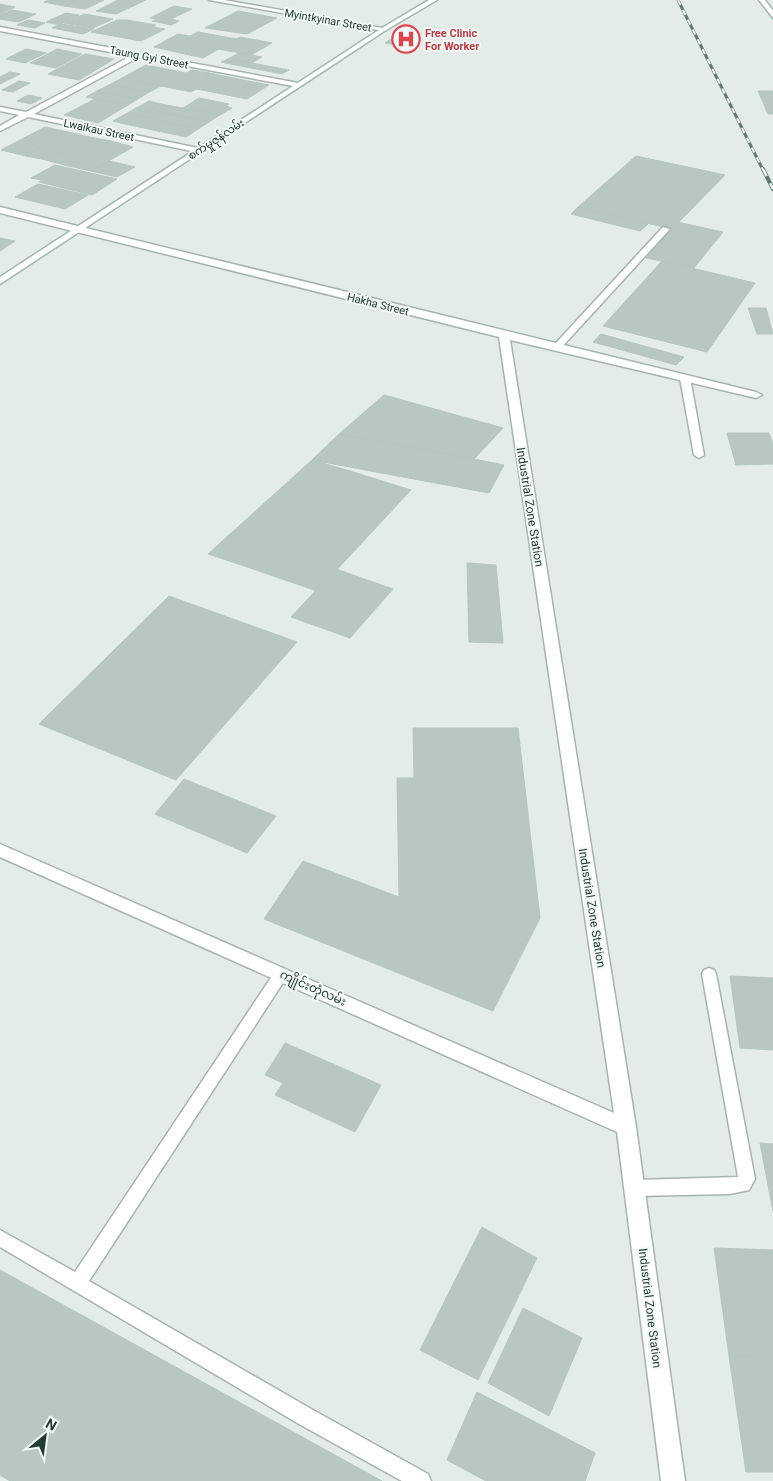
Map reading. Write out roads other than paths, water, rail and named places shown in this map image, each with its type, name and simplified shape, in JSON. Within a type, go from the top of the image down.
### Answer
[{"type":"street","name":"Myintkyinar Street","points":[[212,0],[384,29]]},
{"type":"street","name":"စက်မှုဇုန်လမ်း","points":[[0,281],[384,29],[434,0]]},
{"type":"street","points":[[762,0],[773,16]]},
{"type":"street","name":"Taung Gyi Street","points":[[0,29],[298,85]]},
{"type":"street","points":[[0,129],[138,55]]},
{"type":"street","name":"Lwaikau Street","points":[[0,109],[198,151]]},
{"type":"street","name":"Hakha Street","points":[[0,210],[504,336],[756,395]]},
{"type":"street","name":"Industrial Zone Station","points":[[504,336],[626,1127],[673,1481]]},
{"type":"street","name":"ကျိုင်းတုံလမ်း","points":[[0,850],[626,1127]]},
{"type":"lane","points":[[557,347],[666,229]]},
{"type":"lane","points":[[685,378],[699,455]]},
{"type":"lane","points":[[77,1284],[281,974]]},
{"type":"lane","points":[[635,1188],[730,1186],[743,1184],[747,1179],[709,974]]},
{"type":"lane","points":[[0,1238],[306,1417],[421,1481]]},
{"type":"railway","points":[[678,0],[763,170]]},
{"type":"railway","points":[[763,169],[773,189]]},
{"type":"place","name":"Free Clinic For Worker","points":[[406,39]]}]
